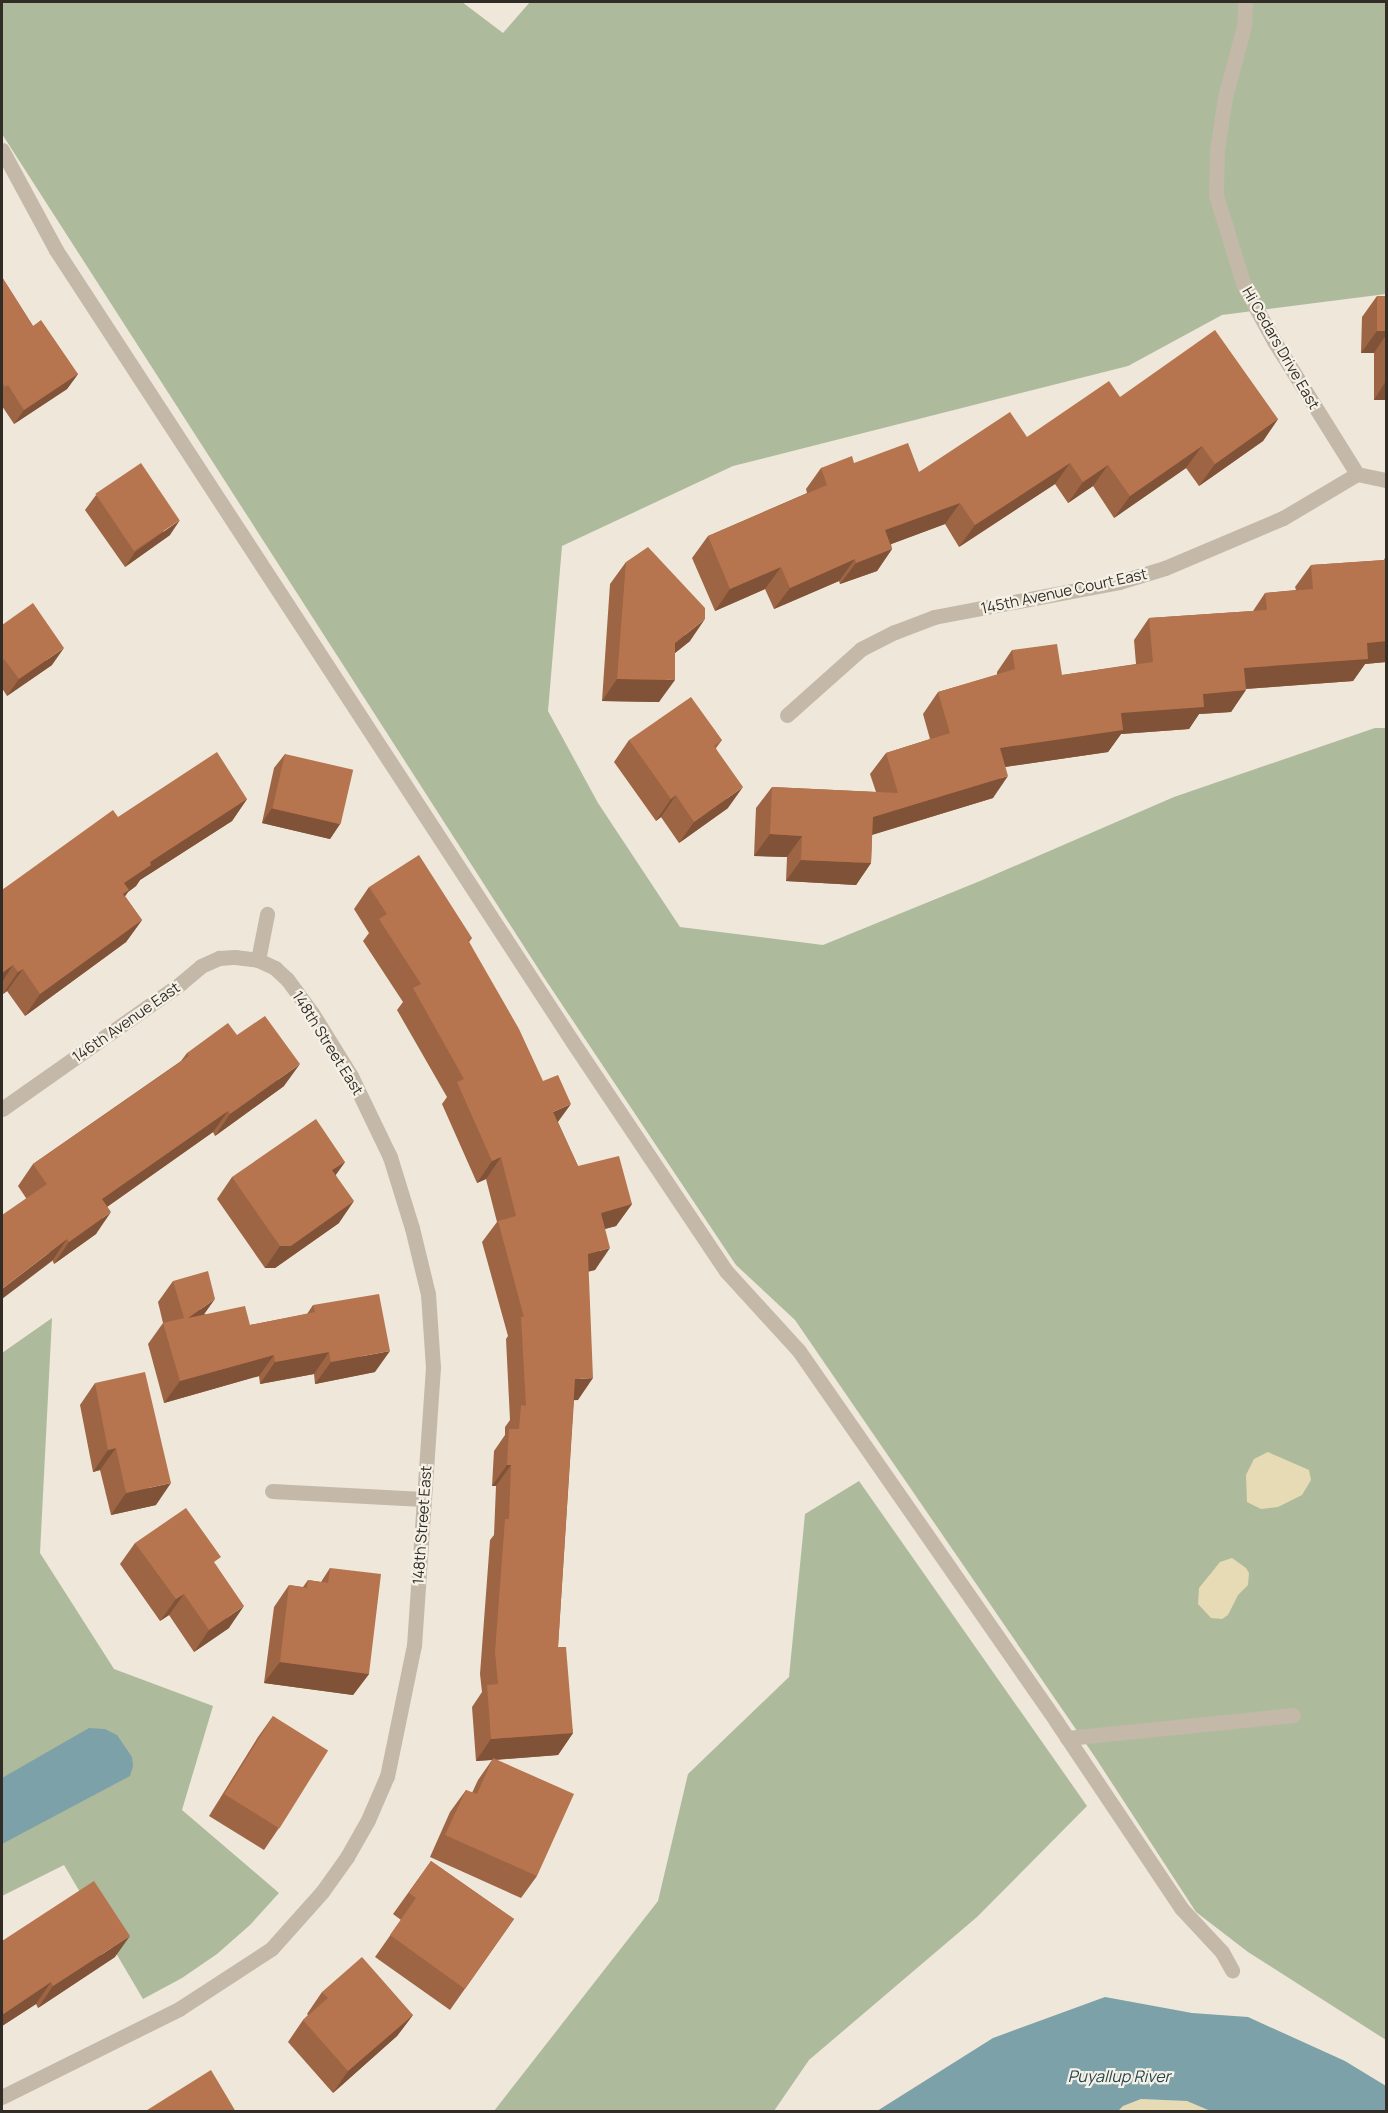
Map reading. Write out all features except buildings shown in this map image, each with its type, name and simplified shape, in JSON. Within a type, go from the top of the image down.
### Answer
[{"type":"street","name":"Hi Cedars Drive East","points":[[1245,2],[1244,26],[1225,97],[1217,150],[1215,195],[1244,286],[1274,341],[1357,474]]},
{"type":"street","points":[[2,150],[56,250],[578,1051],[726,1271],[799,1351],[1067,1738],[1181,1908],[1222,1952],[1232,1970]]},
{"type":"street","points":[[1357,474],[1386,480]]},
{"type":"street","name":"145th Avenue Court East","points":[[787,715],[861,649],[895,632],[934,617],[1119,582],[1165,568],[1282,518],[1357,474]]},
{"type":"street","points":[[258,960],[267,914]]},
{"type":"street","name":"146th Avenue East","points":[[2,1109],[181,983],[201,966],[219,958],[258,960]]},
{"type":"street","name":"148th Street East","points":[[2,2097],[142,2028],[211,1990],[271,1949],[322,1892],[368,1820],[387,1776],[414,1645],[433,1367],[428,1294],[412,1228],[390,1157],[351,1076],[287,979],[275,968],[258,960]]},
{"type":"street","points":[[272,1491],[423,1499]]},
{"type":"street","points":[[1067,1738],[1293,1715]]},
{"type":"green space","points":[[2,2],[462,2],[503,33],[530,2],[1386,2],[1386,294],[1222,315],[1128,366],[733,466],[562,546],[548,711],[598,803],[680,927],[823,945],[980,881],[1174,797],[1375,728],[1386,728],[1386,2040],[1248,1952],[1196,1912],[1095,1757],[795,1320],[736,1265],[543,976],[2,134]]},
{"type":"green space","points":[[52,1318],[40,1553],[114,1669],[213,1706],[182,1810],[279,1893],[250,1925],[217,1954],[182,1978],[143,1999],[64,1865],[2,1896],[2,1353]]},
{"type":"green space","points":[[859,1481],[1087,1806],[977,1917],[809,2060],[774,2111],[494,2111],[658,1901],[688,1774],[789,1677],[805,1514]]},
{"type":"sand","points":[[1268,1452],[1309,1470],[1311,1480],[1302,1495],[1278,1507],[1261,1509],[1247,1502],[1246,1475],[1254,1459]]},
{"type":"sand","points":[[1232,1558],[1249,1573],[1248,1585],[1238,1595],[1228,1615],[1222,1619],[1211,1618],[1198,1604],[1199,1588],[1220,1562]]},
{"type":"sand","points":[[1141,2099],[1188,2101],[1213,2111],[1117,2112],[1123,2106]]},
{"type":"water","points":[[89,1728],[105,1729],[117,1735],[132,1757],[133,1766],[130,1776],[2,1844],[2,1778]]},
{"type":"water","name":"Puyallup River","points":[[1105,1997],[1192,2013],[1248,2017],[1345,2061],[1386,2086],[1386,2111],[1213,2112],[1187,2101],[1141,2099],[1123,2106],[1117,2112],[877,2111],[993,2038]]}]
